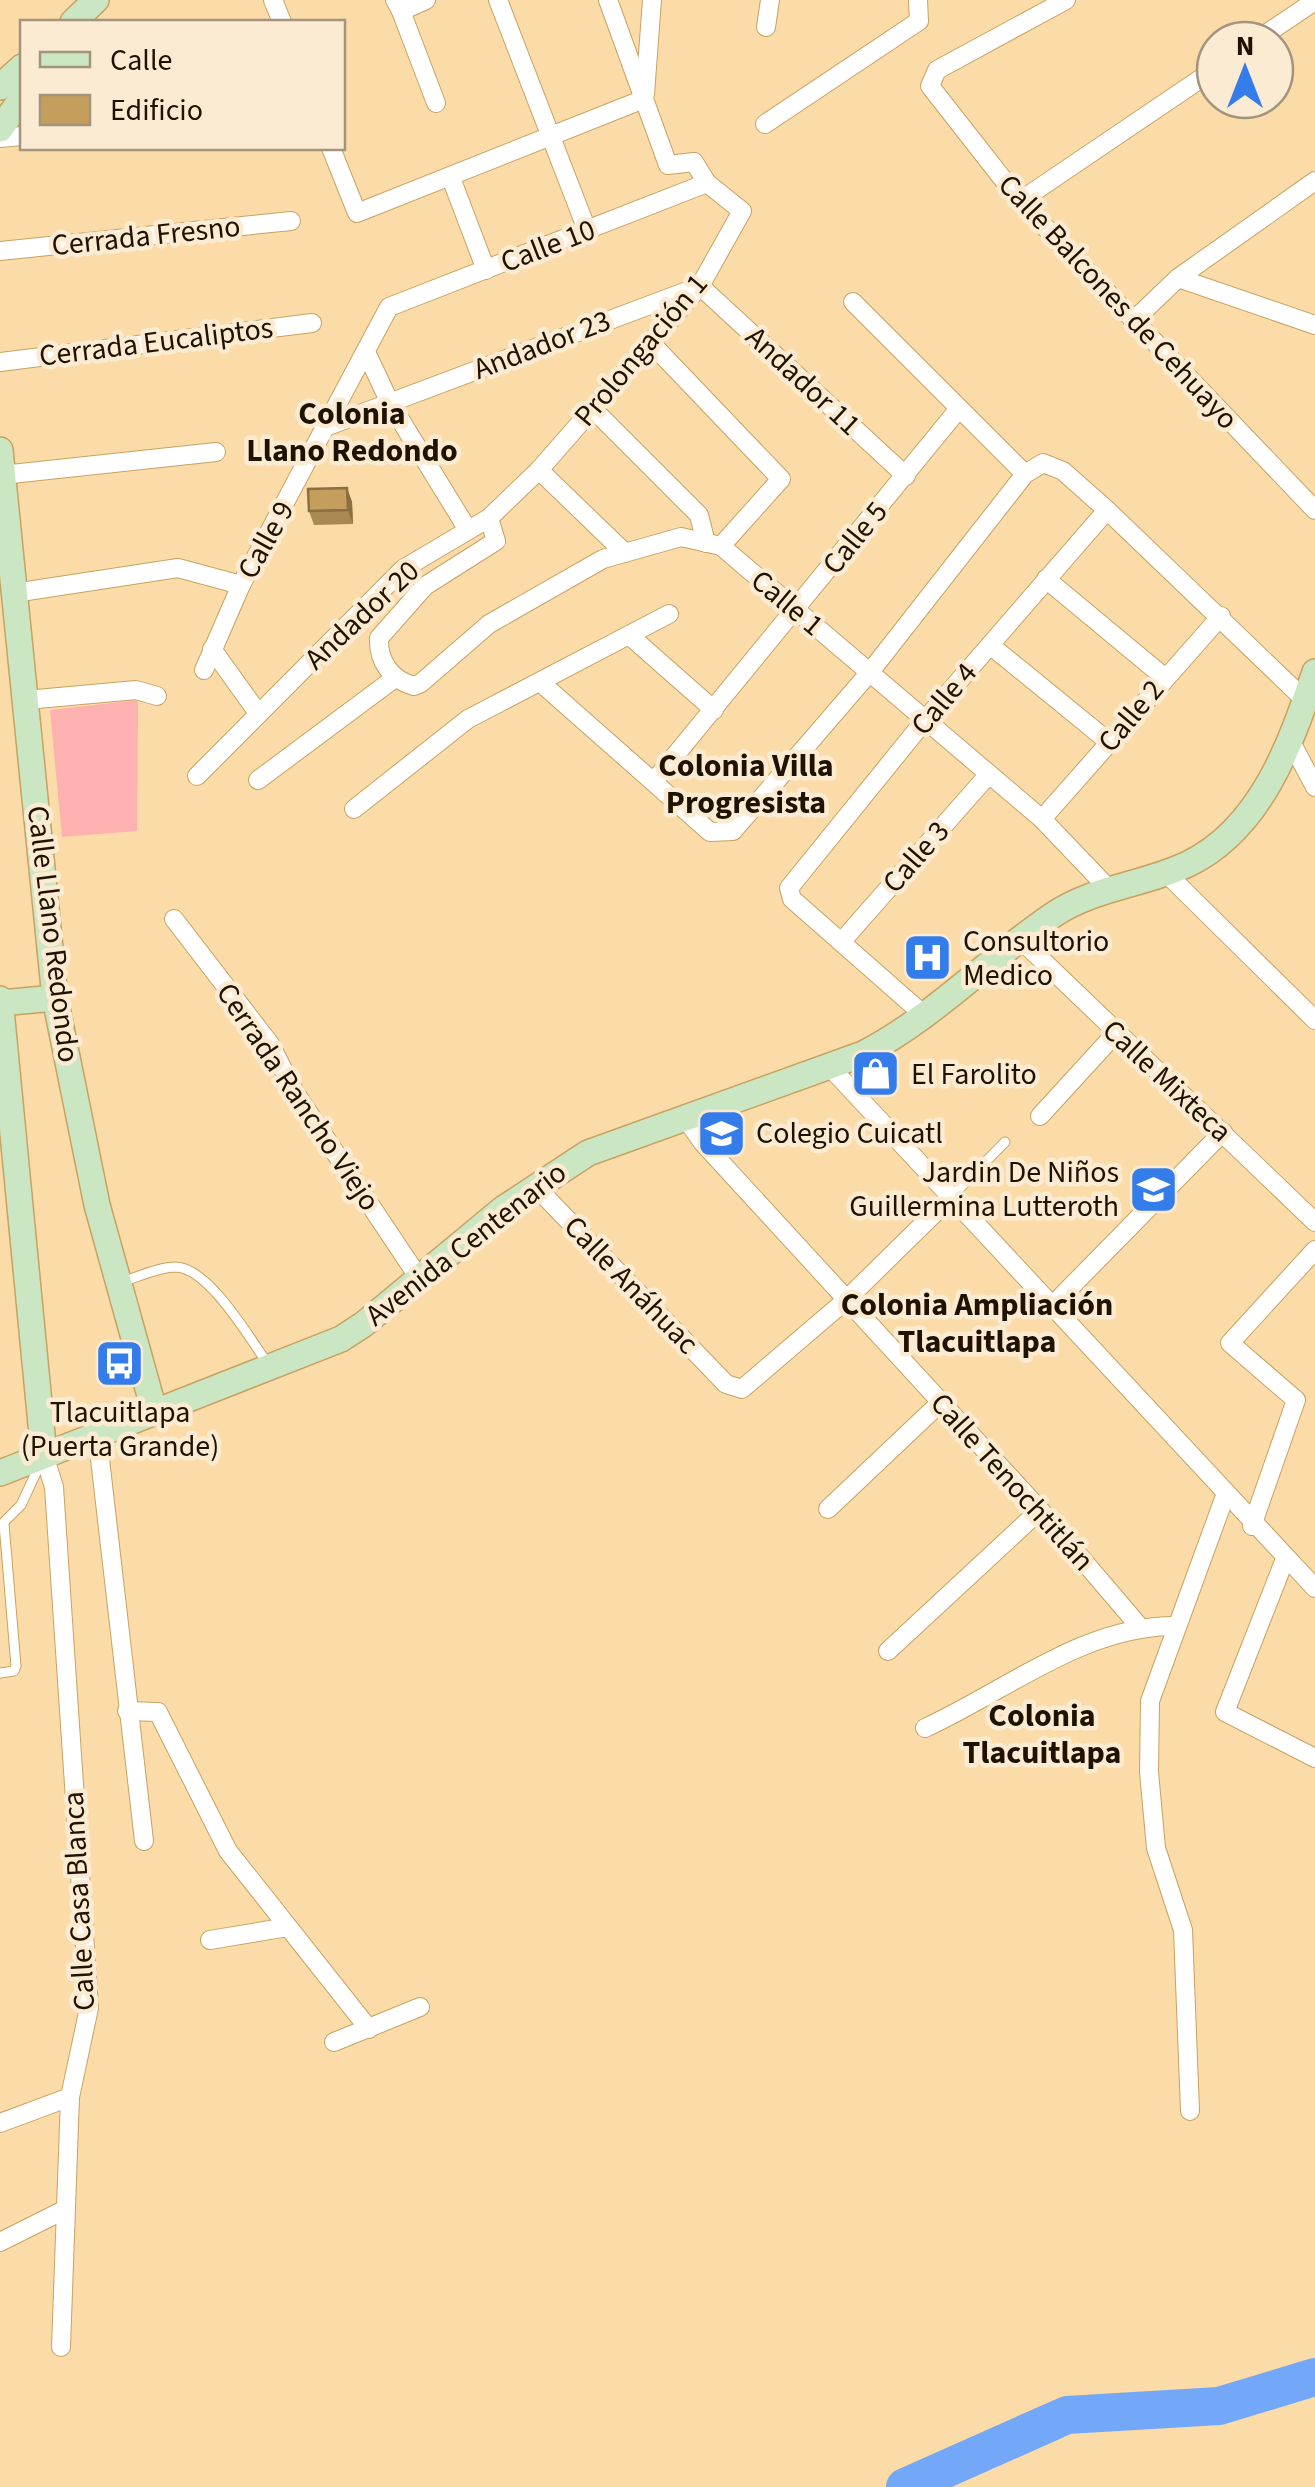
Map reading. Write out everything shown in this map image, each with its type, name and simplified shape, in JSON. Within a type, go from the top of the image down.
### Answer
[{"type":"main road","points":[[74,20],[96,0]]},
{"type":"main road","points":[[0,87],[20,69]]},
{"type":"main road","points":[[0,129],[20,101]]},
{"type":"main road","name":"Calle Llano Redondo","points":[[1,463],[3,522],[26,700],[55,998],[98,1205],[154,1410]]},
{"type":"main road","name":"Avenida Centenario","points":[[0,1473],[341,1338],[535,1186],[588,1153],[830,1067],[894,1038],[1020,939],[1080,898],[1166,872],[1208,851],[1248,815],[1290,740],[1315,672]]},
{"type":"main road","points":[[44,1456],[0,1001],[55,998]]},
{"type":"street","points":[[426,0],[398,6],[436,103]]},
{"type":"street","points":[[498,0],[587,230]]},
{"type":"street","points":[[608,0],[668,164],[694,162],[707,183]]},
{"type":"street","points":[[644,99],[652,0]]},
{"type":"street","points":[[766,27],[770,0]]},
{"type":"street","points":[[765,124],[919,21],[918,0]]},
{"type":"street","name":"Calle Balcones de Cehuayo","points":[[1066,0],[937,70],[930,86],[1020,201],[1315,510]]},
{"type":"street","points":[[1286,20],[1315,0]]},
{"type":"street","points":[[1020,201],[1195,82]]},
{"type":"street","points":[[331,151],[356,212],[451,178],[644,99]]},
{"type":"street","points":[[451,178],[486,270]]},
{"type":"street","points":[[1133,321],[1178,278],[1315,181]]},
{"type":"street","name":"Calle 10","points":[[389,307],[707,183]]},
{"type":"street","name":"Prolongación 1","points":[[539,470],[700,286],[742,210],[707,183]]},
{"type":"street","name":"Cerrada Fresno","points":[[0,251],[291,221]]},
{"type":"street","points":[[1178,278],[1315,325]]},
{"type":"street","name":"Andador 23","points":[[328,426],[700,286]]},
{"type":"street","name":"Andador 11","points":[[700,286],[906,476]]},
{"type":"street","points":[[853,302],[957,411],[1025,474]]},
{"type":"street","name":"Calle 9","points":[[204,670],[241,585],[389,307]]},
{"type":"street","name":"Cerrada Eucaliptos","points":[[0,362],[312,323]]},
{"type":"street","points":[[650,342],[781,479],[714,545]]},
{"type":"street","points":[[366,352],[390,403],[468,530]]},
{"type":"street","points":[[593,409],[699,515],[714,545]]},
{"type":"street","name":"Calle 5","points":[[655,780],[957,411]]},
{"type":"street","points":[[1,463],[216,452]]},
{"type":"street","points":[[540,682],[710,832],[733,831],[870,672],[1025,474],[1047,463],[1063,471],[1108,510],[1306,700]]},
{"type":"street","points":[[539,470],[625,552]]},
{"type":"street","name":"Andador 20","points":[[197,776],[403,569],[488,518],[539,470]]},
{"type":"street","name":"Calle 4","points":[[843,940],[789,894],[788,888],[925,720],[1108,510]]},
{"type":"street","points":[[488,518],[496,541],[425,586],[379,638],[382,660],[395,678],[414,686],[421,683],[488,624],[603,558],[682,537],[714,545]]},
{"type":"street","name":"Calle 1","points":[[714,545],[1042,818],[1108,888]]},
{"type":"street","points":[[14,592],[178,568],[241,585]]},
{"type":"street","points":[[1046,579],[1164,677]]},
{"type":"street","points":[[354,809],[468,719],[669,614]]},
{"type":"street","name":"Calle 2","points":[[1042,818],[1221,616]]},
{"type":"street","points":[[630,636],[714,710]]},
{"type":"street","points":[[990,644],[1109,742]]},
{"type":"street","points":[[212,649],[258,714]]},
{"type":"street","points":[[258,780],[395,678]]},
{"type":"street","points":[[26,700],[136,690],[157,696]]},
{"type":"street","points":[[1290,740],[1315,787]]},
{"type":"street","name":"Calle 3","points":[[843,940],[990,774]]},
{"type":"street","points":[[1166,872],[1315,1020]]},
{"type":"street","name":"Cerrada Rancho Viejo","points":[[174,919],[270,1044],[294,1091],[420,1278]]},
{"type":"street","name":"Calle Mixteca","points":[[1020,939],[1315,1222]]},
{"type":"street","points":[[843,940],[924,1015]]},
{"type":"street","points":[[1040,1116],[1116,1034]]},
{"type":"street","points":[[830,1067],[1252,1526],[1315,1588]]},
{"type":"street","name":"Calle Tenochtitlán","points":[[684,1116],[702,1144],[1040,1510],[1139,1626]]},
{"type":"street","points":[[1050,1308],[1223,1132]]},
{"type":"street","name":"Calle Anáhuac","points":[[535,1186],[726,1384],[742,1389],[750,1385],[845,1300]]},
{"type":"street","points":[[845,1300],[952,1196]]},
{"type":"street","points":[[1252,1526],[1296,1400],[1230,1343],[1315,1250]]},
{"type":"street","points":[[828,1508],[940,1403]]},
{"type":"street","points":[[97,1433],[144,1841]]},
{"type":"street","name":"Calle Casa Blanca","points":[[44,1456],[54,1487],[89,2008],[70,2097],[61,2347]]},
{"type":"street","points":[[1190,2111],[1183,1930],[1156,1848],[1149,1772],[1150,1701],[1225,1496]]},
{"type":"street","points":[[888,1650],[1040,1510]]},
{"type":"street","points":[[1285,1559],[1225,1712],[1315,1758]]},
{"type":"street","points":[[925,1728],[1070,1651],[1139,1626],[1175,1626]]},
{"type":"street","points":[[127,1712],[158,1712],[228,1851],[369,2029]]},
{"type":"street","points":[[210,1940],[288,1927]]},
{"type":"street","points":[[334,2042],[420,2007]]},
{"type":"street","points":[[0,2123],[70,2097]]},
{"type":"street","points":[[0,2242],[64,2210]]},
{"type":"lane","points":[[952,1196],[1006,1142]]},
{"type":"lane","points":[[119,1283],[176,1267],[192,1271],[207,1282],[270,1367]]},
{"type":"lane","points":[[0,1673],[14,1671],[16,1666],[2,1525],[21,1505],[44,1456]]},
{"type":"shaded area","points":[[138,700],[137,831],[62,837],[50,710]]},
{"type":"building","points":[[347,488],[348,510],[309,511],[308,489]]},
{"type":"waterway","points":[[905,2487],[1067,2415],[1219,2406],[1315,2377]]},
{"type":"place","name":"Consultorio Medico","points":[[928,958]]},
{"type":"place","name":"El Farolito","points":[[876,1074]]},
{"type":"place","name":"Colegio Cuicatl","points":[[721,1133]]},
{"type":"place","name":"Jardin De Niños Guillermina Lutteroth","points":[[1154,1189]]},
{"type":"place","name":"Tlacuitlapa (Puerta Grande)","points":[[120,1363]]},
{"type":"district","name":"Colonia Llano Redondo","points":[[352,432]]},
{"type":"district","name":"Colonia Villa Progresista","points":[[746,784]]},
{"type":"district","name":"Colonia Ampliación Tlacuitlapa","points":[[977,1324]]},
{"type":"district","name":"Colonia Tlacuitlapa","points":[[1042,1734]]}]
